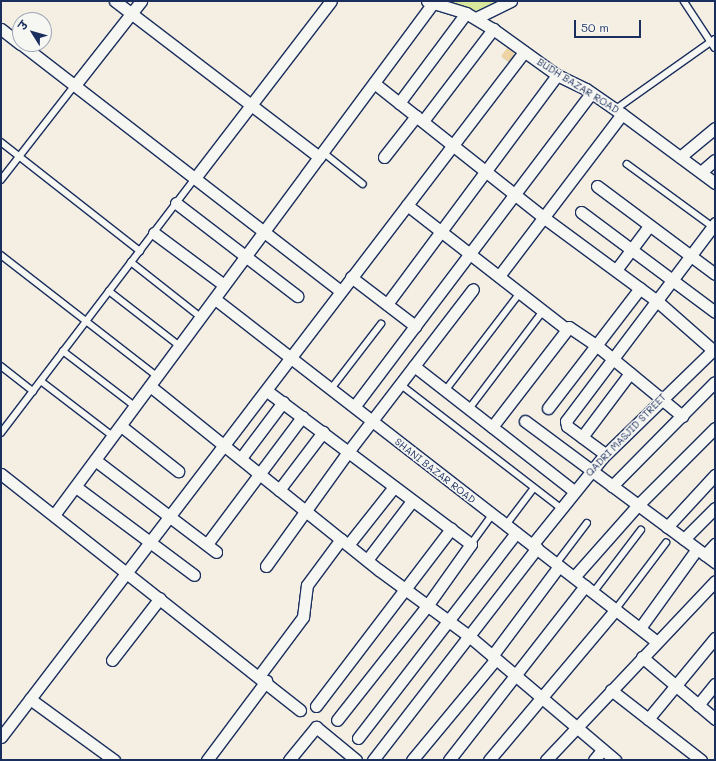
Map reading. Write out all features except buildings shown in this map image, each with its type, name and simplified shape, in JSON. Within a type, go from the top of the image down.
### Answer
[{"type":"street","points":[[115,1],[253,106],[321,155]]},
{"type":"street","points":[[75,86],[141,1]]},
{"type":"street","points":[[196,178],[253,106],[331,1]]},
{"type":"street","points":[[399,103],[471,16],[511,1]]},
{"type":"street","points":[[54,515],[374,83],[430,2]]},
{"type":"street","name":"BUDH BAZAR ROAD","points":[[430,2],[453,5],[493,29],[557,75],[590,92],[619,112],[715,183]]},
{"type":"street","points":[[1,29],[12,38]]},
{"type":"street","points":[[384,157],[420,118],[493,29]]},
{"type":"street","points":[[30,52],[341,291]]},
{"type":"street","points":[[1,737],[267,391],[341,291],[524,52]]},
{"type":"street","points":[[387,304],[557,75]]},
{"type":"street","points":[[374,83],[514,194],[657,301],[714,351]]},
{"type":"street","points":[[354,406],[416,326],[590,92]]},
{"type":"street","points":[[499,276],[544,217],[619,112]]},
{"type":"street","points":[[680,157],[715,128]]},
{"type":"street","points":[[701,172],[715,160]]},
{"type":"street","points":[[597,186],[715,274]]},
{"type":"street","points":[[176,203],[297,296]]},
{"type":"street","points":[[407,205],[566,329]]},
{"type":"street","points":[[580,212],[632,249],[715,312]]},
{"type":"street","points":[[616,270],[649,226]]},
{"type":"street","points":[[605,454],[565,423],[714,226]]},
{"type":"street","points":[[154,233],[224,285]]},
{"type":"street","points":[[352,277],[416,326]]},
{"type":"street","points":[[548,408],[640,288]]},
{"type":"street","points":[[266,566],[348,452],[473,289]]},
{"type":"street","name":"SHANI BAZAR ROAD","points":[[214,299],[657,642]]},
{"type":"street","points":[[492,428],[566,329],[573,328],[596,345],[682,416]]},
{"type":"street","name":"QADRI MASJID STREET","points":[[373,760],[469,636],[561,508],[591,470],[605,454],[661,399],[714,351]]},
{"type":"street","points":[[414,366],[574,491]]},
{"type":"street","points":[[582,437],[630,373]]},
{"type":"street","points":[[612,486],[715,382]]},
{"type":"street","points":[[150,386],[405,590],[469,636],[615,760]]},
{"type":"street","points":[[267,391],[471,544],[427,606],[337,720]]},
{"type":"street","points":[[241,458],[283,402]]},
{"type":"street","points":[[207,544],[302,417]]},
{"type":"street","points":[[525,421],[715,562]]},
{"type":"street","points":[[121,426],[178,471]]},
{"type":"street","points":[[279,490],[323,432]]},
{"type":"street","points":[[574,577],[638,505],[712,436]]},
{"type":"street","points":[[95,460],[216,552]]},
{"type":"street","points":[[1,474],[263,678],[300,710]]},
{"type":"street","points":[[667,526],[715,475]]},
{"type":"street","points":[[76,487],[194,575]]},
{"type":"street","points":[[207,760],[303,617],[307,585],[394,487]]},
{"type":"street","points":[[367,560],[412,501]]},
{"type":"street","points":[[684,540],[715,508]]},
{"type":"street","points":[[316,706],[450,529]]},
{"type":"street","points":[[358,738],[516,533]]},
{"type":"street","points":[[640,628],[701,552],[715,544]]},
{"type":"street","points":[[412,760],[494,657],[558,565]]},
{"type":"street","points":[[546,760],[715,581]]},
{"type":"street","points":[[449,760],[516,676],[589,589]]},
{"type":"street","points":[[112,660],[160,598]]},
{"type":"street","points":[[489,760],[616,609]]},
{"type":"street","points":[[648,719],[715,638]]},
{"type":"street","points":[[642,657],[715,718]]},
{"type":"street","points":[[698,705],[715,684]]},
{"type":"street","points":[[612,690],[701,760]]},
{"type":"street","points":[[30,699],[114,760]]},
{"type":"street","points":[[290,760],[316,727],[356,760]]},
{"type":"street","points":[[594,760],[602,750]]},
{"type":"lane","points":[[684,1],[713,41],[715,48]]},
{"type":"lane","points":[[619,112],[713,41]]},
{"type":"lane","points":[[1,180],[75,86]]},
{"type":"lane","points":[[1,142],[140,251]]},
{"type":"lane","points":[[321,155],[363,184]]},
{"type":"lane","points":[[627,164],[714,226]]},
{"type":"lane","points":[[1,433],[196,178]]},
{"type":"lane","points":[[1,255],[158,376]]},
{"type":"lane","points":[[131,262],[201,316]]},
{"type":"lane","points":[[109,291],[180,346]]},
{"type":"lane","points":[[445,390],[520,293]]},
{"type":"lane","points":[[469,409],[543,311]]},
{"type":"lane","points":[[331,389],[381,324]]},
{"type":"lane","points":[[64,351],[135,406]]},
{"type":"lane","points":[[1,366],[33,391]]},
{"type":"lane","points":[[41,381],[113,436]]},
{"type":"lane","points":[[400,384],[561,508]]},
{"type":"lane","points":[[506,525],[534,488]]},
{"type":"lane","points":[[471,544],[492,515]]},
{"type":"lane","points":[[558,565],[587,523]]},
{"type":"lane","points":[[589,589],[641,530]]},
{"type":"lane","points":[[616,609],[666,543]]},
{"type":"green space","points":[[449,1],[500,1],[477,12]]}]
